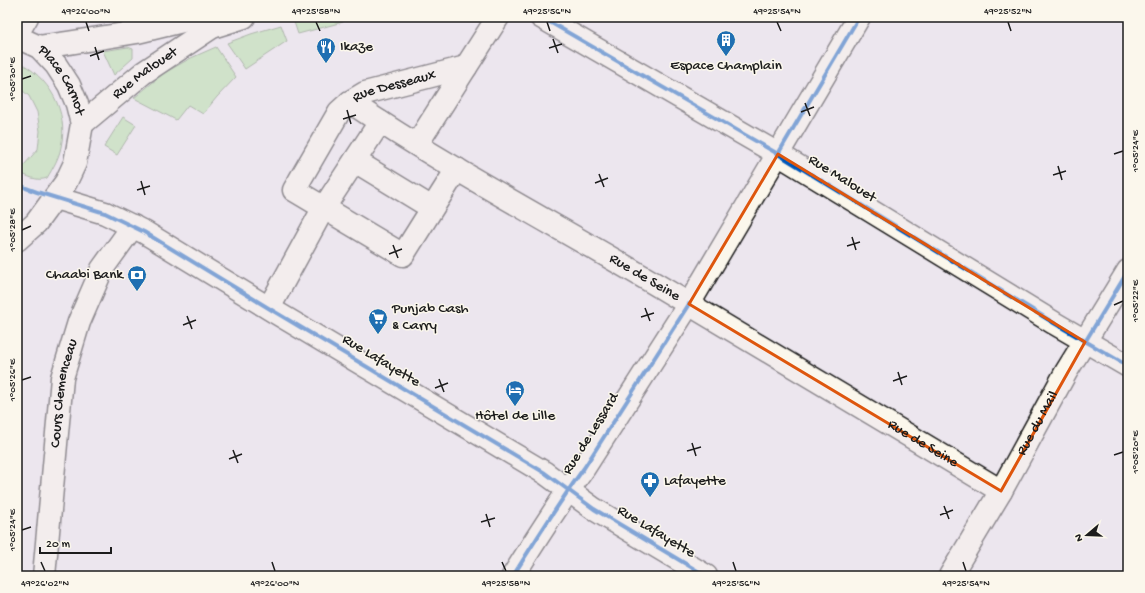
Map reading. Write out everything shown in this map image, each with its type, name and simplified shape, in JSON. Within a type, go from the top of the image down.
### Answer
[{"type":"street","points":[[17,35],[27,17]]},
{"type":"street","name":"Rue Malouet","points":[[82,124],[143,73],[212,27],[244,17]]},
{"type":"street","points":[[416,144],[498,17]]},
{"type":"street","name":"Rue Malouet","points":[[541,17],[778,154],[1085,342],[1128,366]]},
{"type":"street","name":"Rue de Lessard","points":[[513,576],[555,510],[570,491],[688,304],[859,17]]},
{"type":"street","name":"Rue Malouet","points":[[39,47],[68,44],[137,32],[195,18],[212,27]]},
{"type":"street","name":"Place Carnot","points":[[17,35],[39,47],[56,65],[69,85],[77,104],[82,124],[75,163],[66,182],[36,222],[17,240]]},
{"type":"street","name":"Rue Desseaux","points":[[323,209],[294,190],[339,112],[350,102],[365,93],[466,67]]},
{"type":"street","name":"Rue de Seine","points":[[350,102],[457,169],[688,304],[1001,491]]},
{"type":"street","points":[[269,308],[323,209],[380,122]]},
{"type":"street","points":[[355,161],[432,208]]},
{"type":"street","points":[[323,209],[403,255],[457,169]]},
{"type":"street","name":"Rue Lafayette","points":[[55,198],[105,213],[133,226],[546,473],[594,509],[706,576]]},
{"type":"street","name":"Cours Clemenceau","points":[[44,576],[62,378],[79,322],[102,269],[133,226]]},
{"type":"street","name":"Rue du Mail","points":[[950,576],[1001,491],[1066,372],[1128,271]]},
{"type":"highlighted area","points":[[778,154],[1085,342],[1001,491],[689,304]]},
{"type":"green space","points":[[315,17],[341,17],[343,22],[298,34],[294,22]]},
{"type":"green space","points":[[281,25],[287,41],[245,69],[227,43],[251,34]]},
{"type":"green space","points":[[128,47],[133,49],[133,58],[114,75],[103,51]]},
{"type":"green space","points":[[216,47],[236,77],[203,114],[188,105],[176,120],[134,98],[164,73],[191,58]]},
{"type":"green space","points":[[17,61],[38,76],[47,86],[54,96],[62,121],[63,134],[59,155],[47,178],[43,179],[32,178],[18,172],[38,149],[40,131],[37,112],[29,96],[17,86]]},
{"type":"green space","points":[[123,117],[136,125],[117,155],[104,147]]},
{"type":"cycle path","points":[[541,17],[778,154],[1054,323],[1128,366]]},
{"type":"cycle path","points":[[778,154],[859,17]]},
{"type":"cycle path","points":[[17,183],[37,192],[105,213],[144,232],[545,473],[594,509],[706,576]]},
{"type":"cycle path","points":[[1085,342],[1128,271]]},
{"type":"cycle path","points":[[513,576],[689,304]]},
{"type":"place","name":"Espace Champlain","points":[[726,57]]},
{"type":"place","name":"Ikaze","points":[[326,64]]},
{"type":"place","name":"Chaabi Bank","points":[[137,292]]},
{"type":"place","name":"Punjab Cash & Carry","points":[[378,335]]},
{"type":"place","name":"Hôtel de Lille","points":[[515,407]]},
{"type":"place","name":"Lafayette","points":[[650,498]]}]
